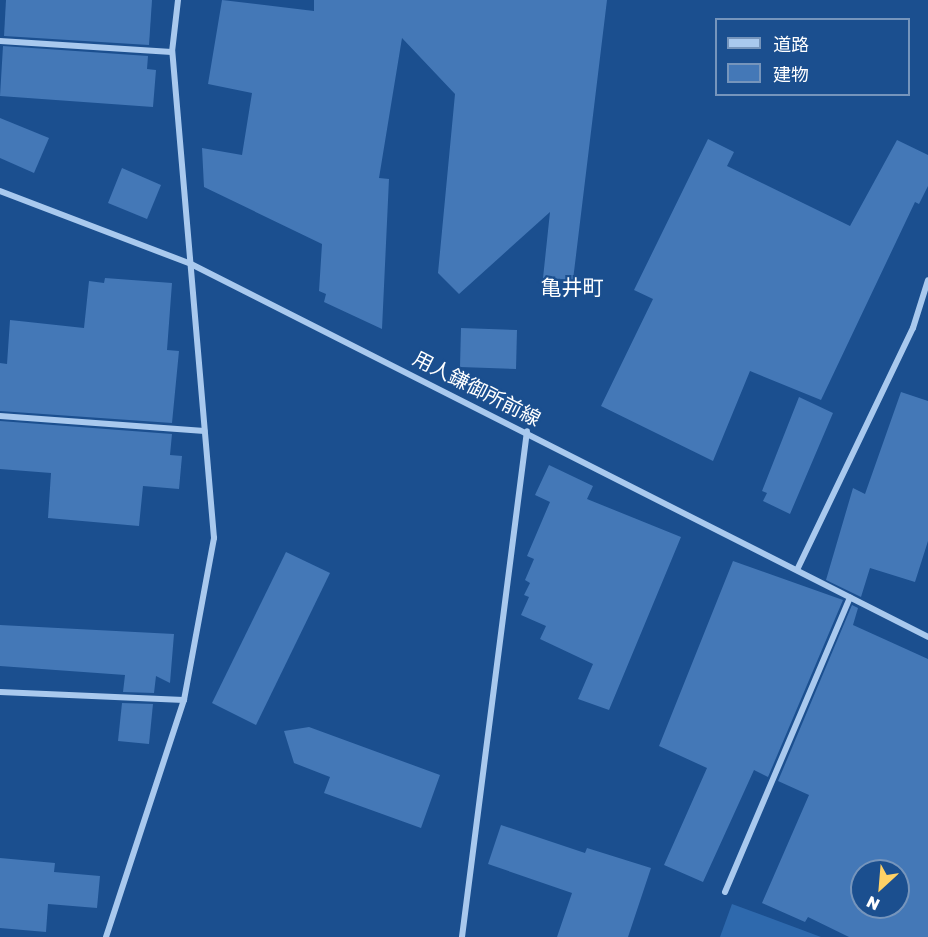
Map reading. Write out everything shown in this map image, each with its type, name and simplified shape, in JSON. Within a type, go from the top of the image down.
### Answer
[{"type":"street","points":[[106,937],[184,700],[214,538],[172,52],[178,0]]},
{"type":"street","points":[[0,41],[172,52]]},
{"type":"street","name":"用人鎌御所前線","points":[[0,191],[191,264],[527,431],[928,637]]},
{"type":"street","points":[[797,570],[913,328],[928,280]]},
{"type":"street","points":[[0,416],[204,431]]},
{"type":"street","points":[[462,937],[527,431]]},
{"type":"street","points":[[725,892],[850,597]]},
{"type":"street","points":[[0,692],[184,700]]},
{"type":"shaded area","points":[[732,904],[821,937],[720,937]]},
{"type":"building","points":[[6,0],[152,0],[149,45],[4,36]]},
{"type":"building","points":[[222,0],[314,11],[314,0],[607,0],[573,280],[543,278],[550,212],[459,294],[438,273],[455,94],[402,38],[379,178],[389,179],[382,329],[324,302],[326,294],[319,291],[322,244],[204,187],[202,148],[242,155],[252,93],[208,84]]},
{"type":"building","points":[[3,46],[148,56],[147,69],[156,70],[153,107],[0,96]]},
{"type":"building","points":[[0,118],[49,138],[34,173],[0,158]]},
{"type":"building","points":[[708,139],[734,152],[727,166],[850,226],[897,140],[928,155],[928,186],[919,204],[915,202],[821,400],[750,371],[713,461],[601,406],[653,299],[634,290]]},
{"type":"building","points":[[122,168],[161,185],[147,219],[108,203]]},
{"type":"building","points":[[105,278],[172,283],[167,350],[179,351],[172,423],[0,411],[0,363],[7,364],[10,320],[84,328],[89,281],[104,283]]},
{"type":"building","points":[[461,328],[517,330],[516,369],[460,367]]},
{"type":"building","points":[[901,392],[928,401],[928,541],[915,582],[870,568],[861,597],[826,580],[853,488],[865,494]]},
{"type":"building","points":[[799,397],[833,413],[790,514],[763,501],[767,493],[762,491]]},
{"type":"building","points":[[0,421],[172,434],[170,455],[182,456],[179,489],[143,486],[139,526],[48,518],[51,473],[0,469]]},
{"type":"building","points":[[549,465],[593,486],[587,499],[681,537],[609,710],[578,699],[593,664],[540,639],[546,626],[521,615],[529,597],[524,595],[530,583],[525,580],[534,559],[527,556],[550,502],[535,495]]},
{"type":"building","points":[[286,552],[330,573],[256,725],[212,703]]},
{"type":"building","points":[[733,561],[843,600],[768,777],[754,770],[703,882],[664,865],[707,768],[659,746]]},
{"type":"building","points":[[852,605],[858,608],[853,625],[928,659],[928,937],[849,937],[808,917],[805,922],[762,903],[809,795],[778,781]]},
{"type":"building","points":[[0,625],[174,634],[170,683],[156,676],[154,693],[123,692],[125,675],[0,666]]},
{"type":"building","points":[[122,703],[153,704],[149,744],[118,741]]},
{"type":"building","points":[[309,727],[440,775],[421,828],[324,793],[330,777],[294,763],[284,731]]},
{"type":"building","points":[[501,825],[585,853],[587,848],[651,868],[628,937],[557,937],[572,893],[488,864]]},
{"type":"building","points":[[0,858],[55,863],[54,872],[100,876],[97,908],[48,904],[46,932],[0,928]]},
{"type":"district","name":"亀井町","points":[[572,287]]}]
